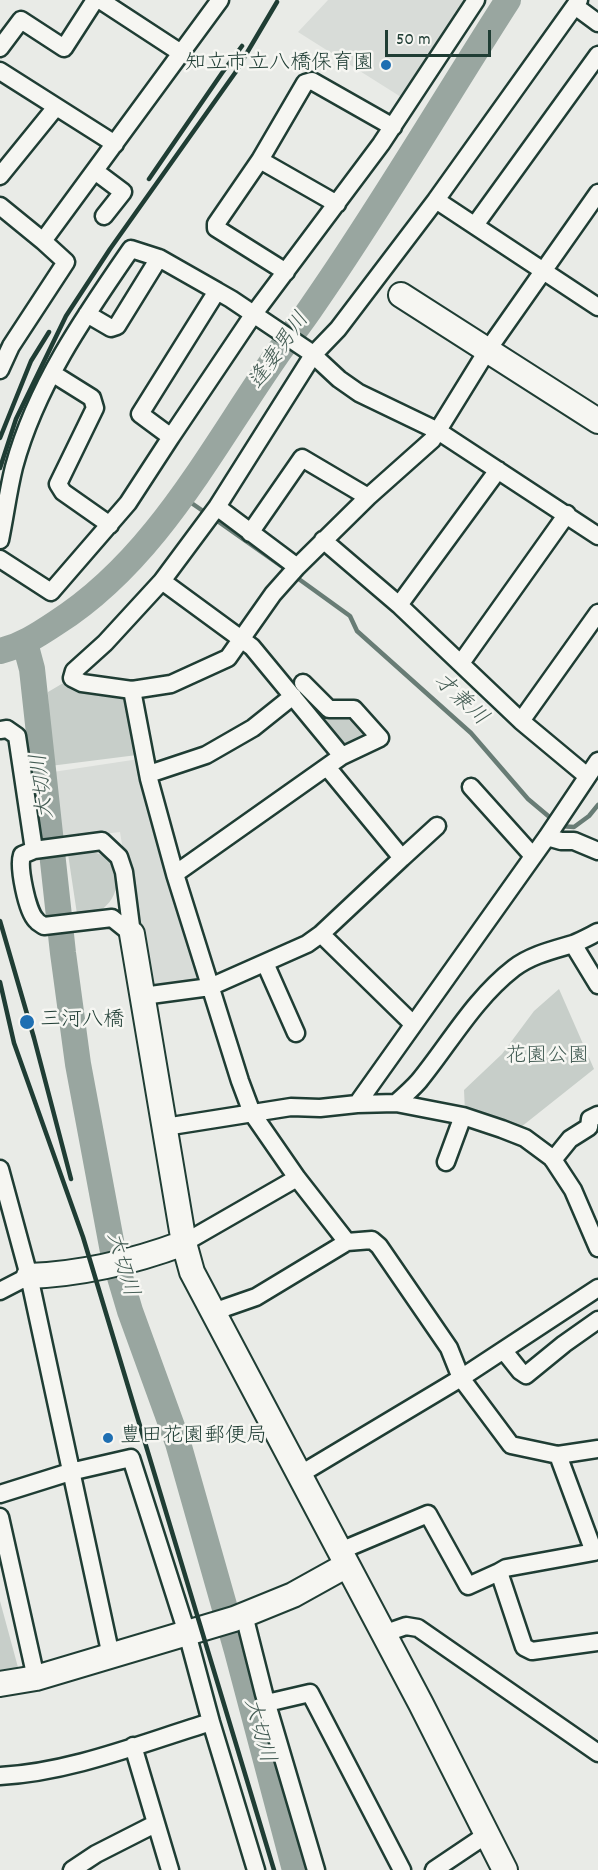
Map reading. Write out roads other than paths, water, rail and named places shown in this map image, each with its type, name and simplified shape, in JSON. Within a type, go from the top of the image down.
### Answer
[{"type":"street","points":[[0,48],[21,20],[64,48],[95,0]]},
{"type":"street","points":[[100,0],[181,53]]},
{"type":"street","points":[[43,241],[220,0]]},
{"type":"street","points":[[0,560],[51,592],[110,525],[257,317],[286,272],[393,127],[476,0]]},
{"type":"street","points":[[598,23],[577,3],[436,200],[338,329],[311,353],[217,507],[162,581],[105,642],[74,671],[72,678],[82,683],[132,690],[171,684],[228,658],[273,594],[297,567],[368,497],[432,440],[487,351],[598,193]]},
{"type":"street","points":[[475,225],[598,55]]},
{"type":"street","points":[[0,71],[115,144]]},
{"type":"street","points":[[286,272],[216,228],[216,224],[260,160],[305,83],[309,81],[393,127]]},
{"type":"street","points":[[0,176],[56,107]]},
{"type":"street","points":[[260,160],[337,204]]},
{"type":"street","points":[[95,171],[123,192],[104,216]]},
{"type":"street","points":[[436,200],[598,307]]},
{"type":"street","points":[[0,206],[66,262],[11,346],[0,370]]},
{"type":"street","points":[[0,540],[15,466],[31,420],[52,374],[87,314],[130,249],[159,258],[231,299],[311,353],[359,393],[438,431],[598,536]]},
{"type":"street","points":[[87,314],[111,328],[117,326],[159,258]]},
{"type":"street","points":[[171,437],[141,416],[141,410],[217,291]]},
{"type":"street","points":[[400,295],[598,421]]},
{"type":"street","points":[[52,374],[92,398],[94,404],[93,411],[58,484],[63,492],[110,525]]},
{"type":"street","points":[[250,533],[302,458],[368,497]]},
{"type":"street","points":[[399,605],[498,470]]},
{"type":"street","points":[[217,507],[297,567]]},
{"type":"street","points":[[461,663],[567,514]]},
{"type":"street","points":[[323,540],[399,605],[521,721],[586,776]]},
{"type":"street","points":[[162,581],[243,638],[298,689],[329,709],[354,709],[380,738],[342,756],[175,874]]},
{"type":"street","points":[[521,721],[598,613]]},
{"type":"street","points":[[298,689],[342,756]]},
{"type":"street","points":[[148,774],[184,763],[221,747],[253,729],[298,689]]},
{"type":"street","points":[[132,690],[148,774],[175,874],[252,1113],[297,1178],[348,1242]]},
{"type":"street","points":[[0,730],[8,729],[17,736],[34,850]]},
{"type":"street","points":[[357,1104],[598,761]]},
{"type":"street","points":[[327,767],[402,858]]},
{"type":"street","points":[[471,787],[533,856]]},
{"type":"street","points":[[143,996],[210,987],[307,944],[321,934],[437,826]]},
{"type":"street","points":[[553,827],[574,841],[598,850]]},
{"type":"street","points":[[132,934],[112,918],[44,926],[35,920],[29,906],[20,862],[22,855],[34,850],[102,841],[119,857],[124,872],[132,934],[184,1242],[192,1272],[421,1704],[505,1870]]},
{"type":"street","points":[[112,918],[127,896]]},
{"type":"street","points":[[396,1103],[418,1082],[460,1024],[495,984],[515,967],[598,932]]},
{"type":"street","points":[[321,934],[413,1024]]},
{"type":"street","points":[[573,944],[598,985]]},
{"type":"street","points":[[265,963],[296,1033]]},
{"type":"street","points":[[165,1127],[291,1107],[320,1108],[357,1104],[396,1103],[463,1116],[525,1138],[553,1160],[573,1190],[598,1248]]},
{"type":"street","points":[[553,1160],[570,1139],[589,1127],[590,1119],[598,1115]]},
{"type":"street","points":[[446,1162],[463,1116]]},
{"type":"street","points":[[0,1169],[29,1276],[111,1656]]},
{"type":"street","points":[[0,1291],[29,1276],[61,1275],[100,1269],[155,1254],[184,1242],[297,1178]]},
{"type":"street","points":[[213,1312],[256,1297],[348,1242],[372,1240],[379,1246],[449,1348],[461,1378],[512,1445],[558,1455],[598,1449]]},
{"type":"street","points":[[299,1474],[461,1378],[598,1288]]},
{"type":"street","points":[[504,1351],[526,1375],[598,1320]]},
{"type":"street","points":[[0,1683],[36,1678],[111,1656],[232,1619],[293,1595],[344,1558],[428,1514],[468,1586],[506,1568],[596,1551],[558,1455]]},
{"type":"street","points":[[0,1494],[70,1472],[131,1458],[187,1633],[211,1722],[256,1870]]},
{"type":"street","points":[[0,1517],[36,1678]]},
{"type":"street","points":[[500,1572],[525,1647],[528,1650],[532,1652],[598,1642]]},
{"type":"street","points":[[232,1619],[267,1702],[316,1870]]},
{"type":"street","points":[[383,1634],[406,1626],[418,1628],[598,1753]]},
{"type":"street","points":[[267,1702],[310,1693],[402,1870]]},
{"type":"street","points":[[0,1776],[24,1775],[58,1768],[211,1722]]},
{"type":"street","points":[[133,1746],[154,1824],[170,1870]]},
{"type":"street","points":[[72,1870],[96,1854],[154,1824]]},
{"type":"street","points":[[434,1870],[486,1835]]},
{"type":"waterway","name":"逢妻男川","points":[[0,651],[36,636],[91,597],[123,568],[152,536],[178,502],[276,356],[339,268],[508,0]]},
{"type":"waterway","name":"才兼川","points":[[185,491],[190,502],[203,511]]},
{"type":"waterway","name":"才兼川","points":[[216,520],[284,568]]},
{"type":"waterway","name":"才兼川","points":[[296,577],[350,616],[357,631],[471,733],[528,799],[553,820]]},
{"type":"waterway","name":"大切川","points":[[25,643],[32,669],[63,953],[78,1064],[114,1257],[130,1311],[178,1443],[237,1651],[295,1870]]},
{"type":"waterway","name":"才兼川","points":[[559,826],[574,827],[589,816],[598,805]]},
{"type":"railway","points":[[0,468],[16,419],[66,316],[110,249],[235,73],[277,2]]},
{"type":"railway","points":[[149,179],[242,46]]},
{"type":"railway","points":[[0,438],[31,361],[49,332]]},
{"type":"railway","points":[[0,921],[71,1179]]},
{"type":"railway","points":[[0,982],[14,1043],[83,1237],[274,1870]]},
{"type":"place","name":"知立市立八橋保育園","points":[[386,65]]},
{"type":"place","name":"三河八橋","points":[[27,1022]]},
{"type":"place","name":"豊田花園郵便局","points":[[108,1438]]},
{"type":"park label","name":"花園公園","points":[[547,1058]]}]
